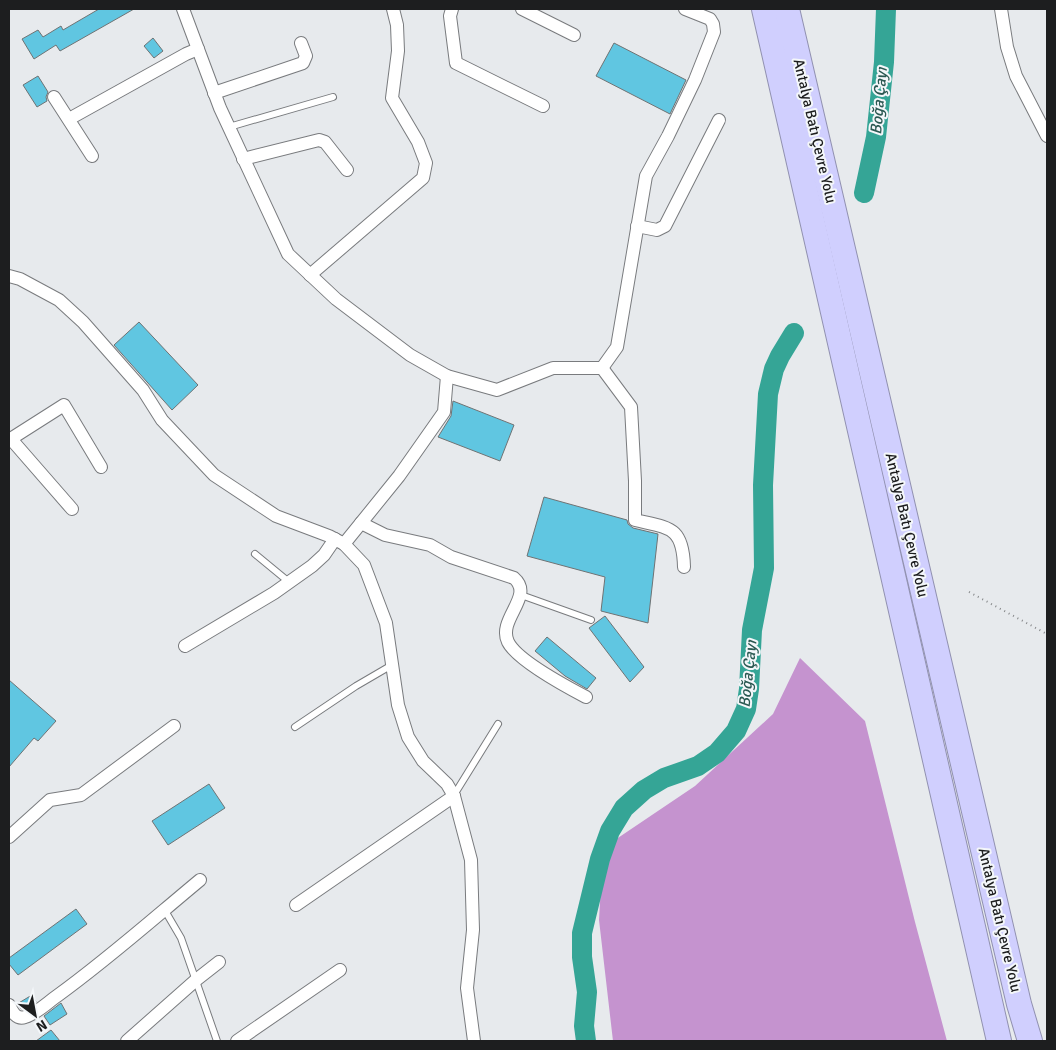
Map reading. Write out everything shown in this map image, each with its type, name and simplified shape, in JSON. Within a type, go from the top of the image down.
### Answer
[{"type":"highway","name":"Antalya Batı Çevre Yolu","points":[[764,9],[999,1041]]},
{"type":"highway","name":"Antalya Batı Çevre Yolu","points":[[787,9],[1030,1041]]},
{"type":"street","points":[[183,9],[214,93],[288,254],[336,299],[410,355],[447,376],[498,390],[553,368],[602,368]]},
{"type":"street","points":[[310,275],[423,178],[426,163],[418,142],[392,98],[398,51],[397,25],[393,9]]},
{"type":"street","points":[[452,9],[450,16],[456,63],[543,106]]},
{"type":"street","points":[[522,9],[574,35]]},
{"type":"street","points":[[602,368],[617,346],[646,176],[695,80],[714,32],[710,19],[685,9]]},
{"type":"street","points":[[1001,9],[1007,47],[1016,76],[1047,136]]},
{"type":"street","points":[[214,93],[303,63],[306,56],[301,43]]},
{"type":"street","points":[[68,119],[198,49]]},
{"type":"street","points":[[54,97],[92,156]]},
{"type":"street","points":[[636,226],[657,230],[665,226],[719,120]]},
{"type":"street","points":[[244,159],[319,140],[325,142],[348,170]]},
{"type":"street","points":[[9,276],[20,279],[59,300],[83,322],[143,390],[162,420],[214,475],[276,516],[339,542],[364,565],[386,623],[398,705],[408,736],[423,761],[447,784],[454,796],[471,860],[473,930],[467,988],[474,1041]]},
{"type":"street","points":[[602,368],[631,407],[635,520],[671,529],[681,541],[684,550],[684,567]]},
{"type":"street","points":[[185,646],[312,566],[360,523],[399,476],[444,412],[447,376]]},
{"type":"street","points":[[72,510],[10,440],[64,405],[101,467]]},
{"type":"street","points":[[360,523],[385,535],[430,545],[451,557],[514,578],[519,585],[521,595],[506,624],[506,635],[509,643],[523,658],[586,697]]},
{"type":"street","points":[[9,837],[50,800],[82,795],[174,726]]},
{"type":"street","points":[[296,905],[454,796]]},
{"type":"street","points":[[9,1005],[13,1014],[18,1017],[24,1018],[34,1012],[70,986],[200,880]]},
{"type":"street","points":[[127,1041],[219,962]]},
{"type":"street","points":[[238,1041],[340,970]]},
{"type":"lane","points":[[229,127],[333,96]]},
{"type":"lane","points":[[255,554],[289,582]]},
{"type":"lane","points":[[521,595],[591,620]]},
{"type":"lane","points":[[295,727],[356,686],[392,665]]},
{"type":"lane","points":[[454,796],[498,724]]},
{"type":"lane","points":[[164,909],[181,938],[217,1041]]},
{"type":"path","points":[[969,592],[1047,634]]},
{"type":"shaded area","points":[[800,658],[865,721],[947,1041],[613,1041],[599,920],[603,848],[695,786],[773,714]]},
{"type":"building","points":[[99,9],[134,9],[60,51],[56,45],[34,59],[22,39],[38,30],[43,37],[61,26],[63,30]]},
{"type":"building","points":[[153,38],[163,51],[154,58],[144,46]]},
{"type":"building","points":[[614,43],[686,80],[670,114],[596,76]]},
{"type":"building","points":[[38,76],[48,92],[47,101],[37,107],[23,85]]},
{"type":"building","points":[[139,322],[198,385],[172,410],[114,345]]},
{"type":"building","points":[[453,401],[514,425],[500,461],[438,437],[451,416]]},
{"type":"building","points":[[544,497],[627,520],[628,524],[633,528],[658,534],[648,623],[601,611],[605,577],[527,556]]},
{"type":"building","points":[[605,616],[644,667],[630,682],[589,628]]},
{"type":"building","points":[[547,637],[596,678],[587,689],[565,676],[535,651]]},
{"type":"building","points":[[9,680],[56,721],[38,741],[34,738],[9,767]]},
{"type":"building","points":[[209,784],[225,808],[168,845],[152,821]]},
{"type":"building","points":[[76,909],[87,924],[18,975],[9,964],[9,958]]},
{"type":"building","points":[[32,995],[36,1002],[21,1009],[17,1004]]},
{"type":"building","points":[[61,1003],[67,1014],[50,1025],[44,1016]]},
{"type":"building","points":[[51,1030],[60,1041],[36,1041]]},
{"type":"waterway","name":"Boğa Çayı","points":[[864,193],[876,137],[884,62],[886,9]]},
{"type":"waterway","name":"Boğa Çayı","points":[[586,1041],[584,1026],[587,992],[582,957],[582,933],[600,859],[610,831],[624,808],[644,790],[664,778],[698,766],[717,753],[736,731],[746,709],[752,630],[764,568],[763,485],[768,394],[774,369],[794,333]]}]
